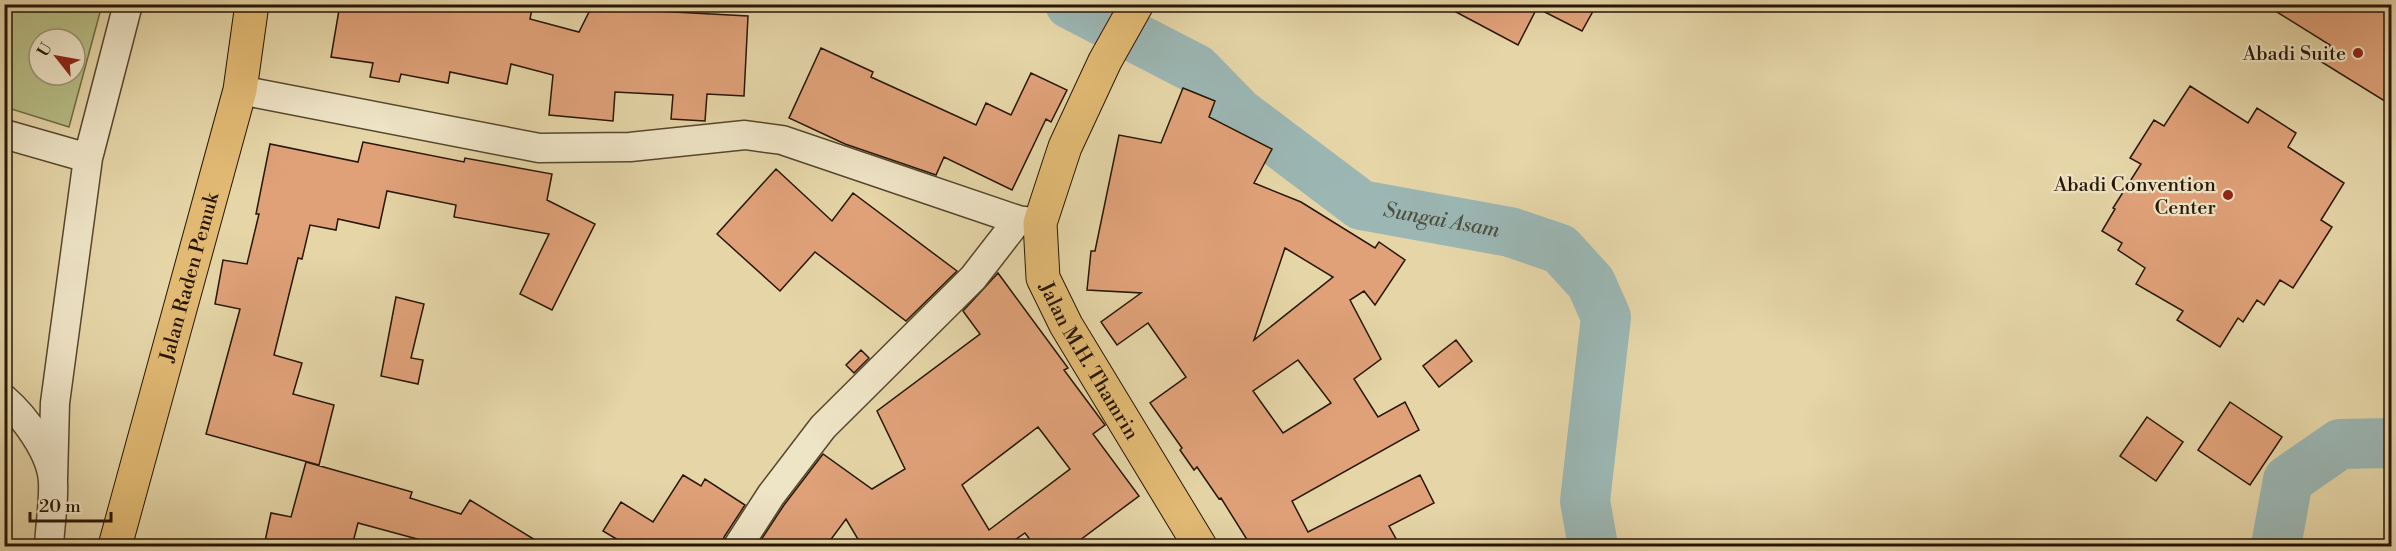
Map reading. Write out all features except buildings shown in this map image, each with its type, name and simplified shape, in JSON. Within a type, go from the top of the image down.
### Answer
[{"type":"highway","name":"Jalan Raden Pemuk","points":[[115,546],[240,90],[252,4]]},
{"type":"highway","name":"Jalan M.H. Thamrin","points":[[1137,4],[1105,61],[1029,221],[1043,278],[1066,325],[1200,546]]},
{"type":"street","points":[[49,546],[55,403],[88,158],[128,4]]},
{"type":"street","points":[[240,90],[539,148],[630,147],[745,135],[782,140],[1029,221],[823,427],[771,495],[738,546]]},
{"type":"street","points":[[4,134],[88,158]]},
{"type":"street","points":[[4,399],[19,412],[32,430],[53,479]]},
{"type":"green space","points":[[4,5],[102,5],[87,60],[87,27],[27,27],[27,87],[80,87],[69,127],[5,107]]},
{"type":"waterway","name":"Sungai Asam","points":[[1070,4],[1196,69],[1239,113],[1361,205],[1510,232],[1560,249],[1591,283],[1606,317],[1585,501],[1593,546]]},
{"type":"waterway","name":"Sungai Asam","points":[[2276,546],[2288,480],[2340,444],[2392,443]]},
{"type":"place","name":"Abadi Suite","points":[[2358,53]]},
{"type":"place","name":"Abadi Convention Center","points":[[2228,195]]}]
